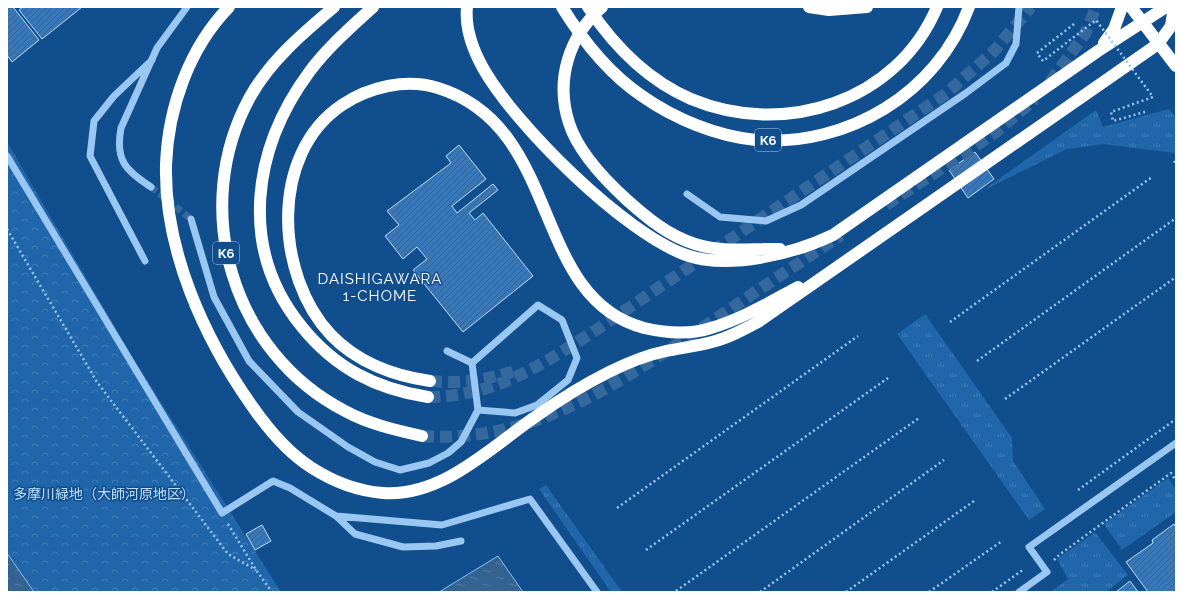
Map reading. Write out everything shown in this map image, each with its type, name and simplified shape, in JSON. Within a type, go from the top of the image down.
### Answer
[{"type":"highway","points":[[229,7],[209,32],[196,54],[174,105],[169,132],[166,165],[168,199],[172,228],[191,294],[204,326],[230,373],[261,418],[284,445],[310,467],[335,482],[361,490],[386,493],[409,492],[430,486],[451,476],[474,462],[534,417],[612,370],[664,351],[712,342],[737,333],[758,322],[1158,44],[1171,26],[1174,7]]},
{"type":"highway","name":"K6","points":[[334,7],[282,54],[250,96],[240,117],[231,140],[222,189],[225,248],[232,278],[245,308],[260,335],[273,352],[299,379],[333,404],[367,422],[392,430],[422,436]]},
{"type":"highway","points":[[373,7],[344,33],[310,70],[284,113],[268,154],[263,174],[259,216],[261,237],[266,260],[282,299],[296,319],[316,342],[344,366],[364,378],[383,387],[428,397]]},
{"type":"highway","points":[[466,7],[468,28],[482,66],[506,101],[541,140],[573,172],[637,228],[673,249],[686,255],[707,259],[728,260],[771,256],[797,250],[833,235],[1098,51],[1166,7]]},
{"type":"highway","name":"K6","points":[[562,7],[588,46],[605,66],[624,83],[642,96],[684,120],[731,136],[757,140],[811,137],[837,131],[866,120],[892,105],[915,87],[934,67],[951,44],[969,7]]},
{"type":"highway","name":"K6","points":[[588,7],[614,42],[631,59],[668,87],[711,107],[748,113],[779,114],[824,107],[846,99],[867,88],[903,60],[919,41],[937,7]]},
{"type":"highway","points":[[602,7],[580,31],[566,64],[564,83],[564,104],[569,123],[578,142],[590,159],[613,186],[640,212],[677,237],[696,244],[718,249],[797,250]]},
{"type":"highway","points":[[809,7],[829,10],[867,7]]},
{"type":"highway","points":[[1098,51],[1114,29],[1122,7]]},
{"type":"highway","points":[[1131,7],[1176,66]]},
{"type":"highway","points":[[430,381],[411,378],[376,366],[359,357],[332,335],[310,305],[296,268],[291,243],[289,201],[297,162],[304,146],[315,129],[328,115],[360,95],[378,88],[396,84],[433,86],[451,92],[483,110],[498,124],[523,162],[568,263],[578,280],[604,307],[618,317],[635,325],[672,332],[691,332],[710,329],[745,315],[846,262]]},
{"type":"lane","points":[[151,187],[135,176],[120,158],[119,141],[121,128],[157,48],[187,7]]},
{"type":"lane","points":[[687,194],[720,217],[766,221],[801,205],[960,97],[1006,63],[1016,44],[1019,7]]},
{"type":"lane","points":[[145,261],[90,156],[94,121],[114,96],[152,60]]},
{"type":"lane","points":[[7,156],[222,514],[272,481],[290,488],[336,516],[355,534],[403,547],[436,546],[461,541]]},
{"type":"lane","points":[[191,219],[214,297],[249,361],[298,412],[348,446],[375,462],[400,470],[428,463],[448,453],[460,442],[478,410],[472,363]]},
{"type":"lane","points":[[472,363],[538,305],[562,320],[577,358],[568,380],[537,405],[515,413],[478,410]]},
{"type":"lane","points":[[447,351],[472,363]]},
{"type":"lane","points":[[1020,592],[1047,572],[1029,547],[1176,443]]},
{"type":"lane","points":[[336,516],[442,525],[530,499],[597,592]]},
{"type":"path","points":[[1074,24],[1037,53],[1043,61],[1096,20],[1153,97],[1111,112],[1113,121],[1148,111]]},
{"type":"path","points":[[950,322],[1152,176]]},
{"type":"path","points":[[977,360],[1176,218]]},
{"type":"path","points":[[7,229],[97,382],[228,554],[256,570]]},
{"type":"path","points":[[1005,399],[1176,277]]},
{"type":"path","points":[[617,508],[858,336]]},
{"type":"path","points":[[646,550],[888,378]]},
{"type":"path","points":[[676,591],[919,418]]},
{"type":"path","points":[[1078,490],[1176,419]]},
{"type":"path","points":[[760,592],[944,460]]},
{"type":"path","points":[[1051,564],[1059,555],[1171,474],[1176,480]]},
{"type":"path","points":[[846,592],[974,501]]},
{"type":"path","points":[[929,592],[1002,541]]},
{"type":"path","points":[[992,592],[1024,569]]},
{"type":"green space","points":[[1169,109],[1176,117],[1176,155],[1173,153],[1104,144],[1067,149],[982,191],[1096,110],[1103,127]]},
{"type":"green space","name":"多摩川緑地（大師河原地区）","points":[[7,142],[133,358],[281,592],[34,592],[7,553]]},
{"type":"green space","points":[[925,314],[1012,438],[1013,461],[1045,509],[1029,520],[897,334]]},
{"type":"green space","points":[[1168,478],[1176,489],[1176,512],[1122,550],[1104,524]]},
{"type":"green space","points":[[546,485],[622,592],[611,592],[539,489]]},
{"type":"green space","points":[[1095,532],[1128,575],[1106,592],[1050,592],[1068,579],[1057,559]]},
{"type":"water","points":[[7,553],[34,592],[7,592]]},
{"type":"water","points":[[498,556],[523,592],[439,592]]},
{"type":"building","points":[[7,7],[13,7],[39,40],[12,62],[7,55]]},
{"type":"building","points":[[23,7],[82,7],[42,39],[19,10]]},
{"type":"building","points":[[459,145],[486,179],[452,206],[457,213],[493,184],[498,190],[469,213],[475,220],[483,213],[533,276],[463,332],[413,270],[427,259],[417,247],[403,259],[385,236],[399,225],[387,211],[451,163],[446,156]]},
{"type":"building","points":[[975,152],[994,179],[968,198],[949,170]]},
{"type":"building","points":[[1174,524],[1176,527],[1176,592],[1148,592],[1126,562],[1153,543],[1152,540]]},
{"type":"building","points":[[262,525],[271,541],[255,550],[246,534]]},
{"type":"building","points":[[1130,581],[1138,592],[1116,592]]},
{"type":"tunnel","points":[[428,397],[452,396],[474,392],[495,385],[535,368],[593,332],[947,93],[994,51],[1031,7]]},
{"type":"tunnel","points":[[1050,82],[1085,34],[1096,7]]},
{"type":"tunnel","points":[[886,205],[996,132],[1035,99]]},
{"type":"tunnel","points":[[151,187],[191,219]]},
{"type":"tunnel","points":[[422,436],[462,436],[500,431],[536,420],[570,406],[637,370],[841,235]]},
{"type":"tunnel","points":[[430,381],[463,382],[493,377],[515,371]]},
{"type":"district","name":"DAISHIGAWARA 1-CHOME","points":[[380,288]]}]
